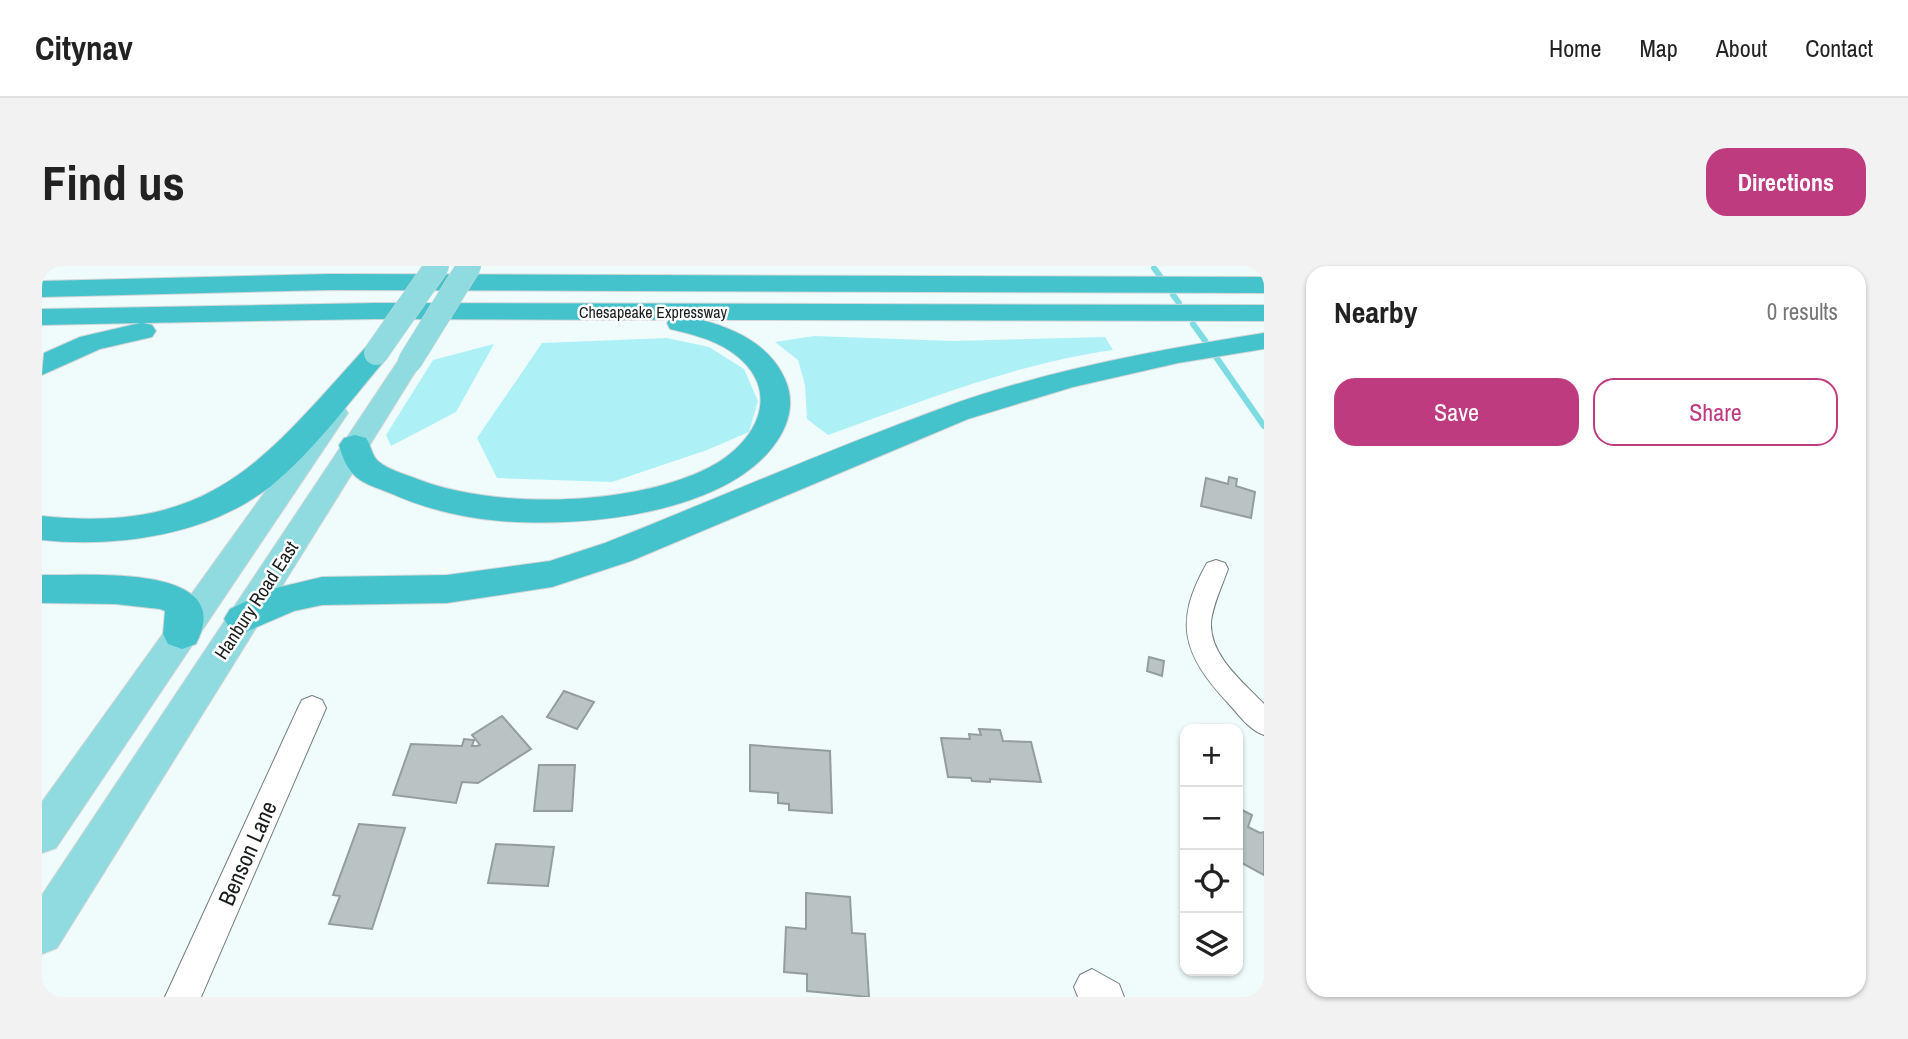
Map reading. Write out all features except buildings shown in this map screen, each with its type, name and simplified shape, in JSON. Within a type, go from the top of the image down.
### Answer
[{"type":"highway","points":[[247,266],[284,275],[336,275],[488,284]]},
{"type":"highway","points":[[1227,266],[1264,268]]},
{"type":"highway","name":"Chesapeake Expressway","points":[[42,289],[330,282],[1264,285]]},
{"type":"highway","name":"Chesapeake Expressway","points":[[42,317],[403,310],[1264,313]]},
{"type":"highway","points":[[355,445],[362,464],[372,472],[427,497],[511,510],[592,509],[667,495],[728,472],[760,447],[776,417],[775,388],[760,360],[735,341],[696,326],[615,312]]},
{"type":"highway","points":[[42,366],[91,342],[148,330],[332,313]]},
{"type":"highway","points":[[243,619],[285,600],[322,591],[447,589],[552,574],[618,552],[892,438],[970,409],[1066,380],[1156,359],[1264,341]]},
{"type":"highway","points":[[42,528],[77,531],[146,524],[191,513],[242,490],[302,436],[376,353]]},
{"type":"highway","points":[[42,589],[150,592],[171,597],[180,603],[186,614],[182,634]]},
{"type":"main road","name":"Hanbury Road East","points":[[42,835],[437,266]]},
{"type":"main road","name":"Hanbury Road East","points":[[42,933],[469,266]]},
{"type":"street","points":[[1216,569],[1197,624],[1199,641],[1212,664],[1264,723]]},
{"type":"street","name":"Benson Lane","points":[[183,997],[312,708]]},
{"type":"shaded area","points":[[814,336],[954,341],[1105,337],[1113,350],[1004,374],[828,435],[807,419],[805,385],[798,360],[775,342]]},
{"type":"shaded area","points":[[667,338],[709,347],[744,369],[758,401],[749,432],[707,450],[612,482],[497,478],[477,438],[542,343]]},
{"type":"shaded area","points":[[494,344],[456,412],[391,446],[386,435],[433,360]]},
{"type":"waterway","points":[[1154,268],[1160,276]]},
{"type":"waterway","points":[[1173,295],[1179,303]]},
{"type":"waterway","points":[[1193,324],[1206,342]]},
{"type":"waterway","points":[[1216,357],[1264,426]]}]
